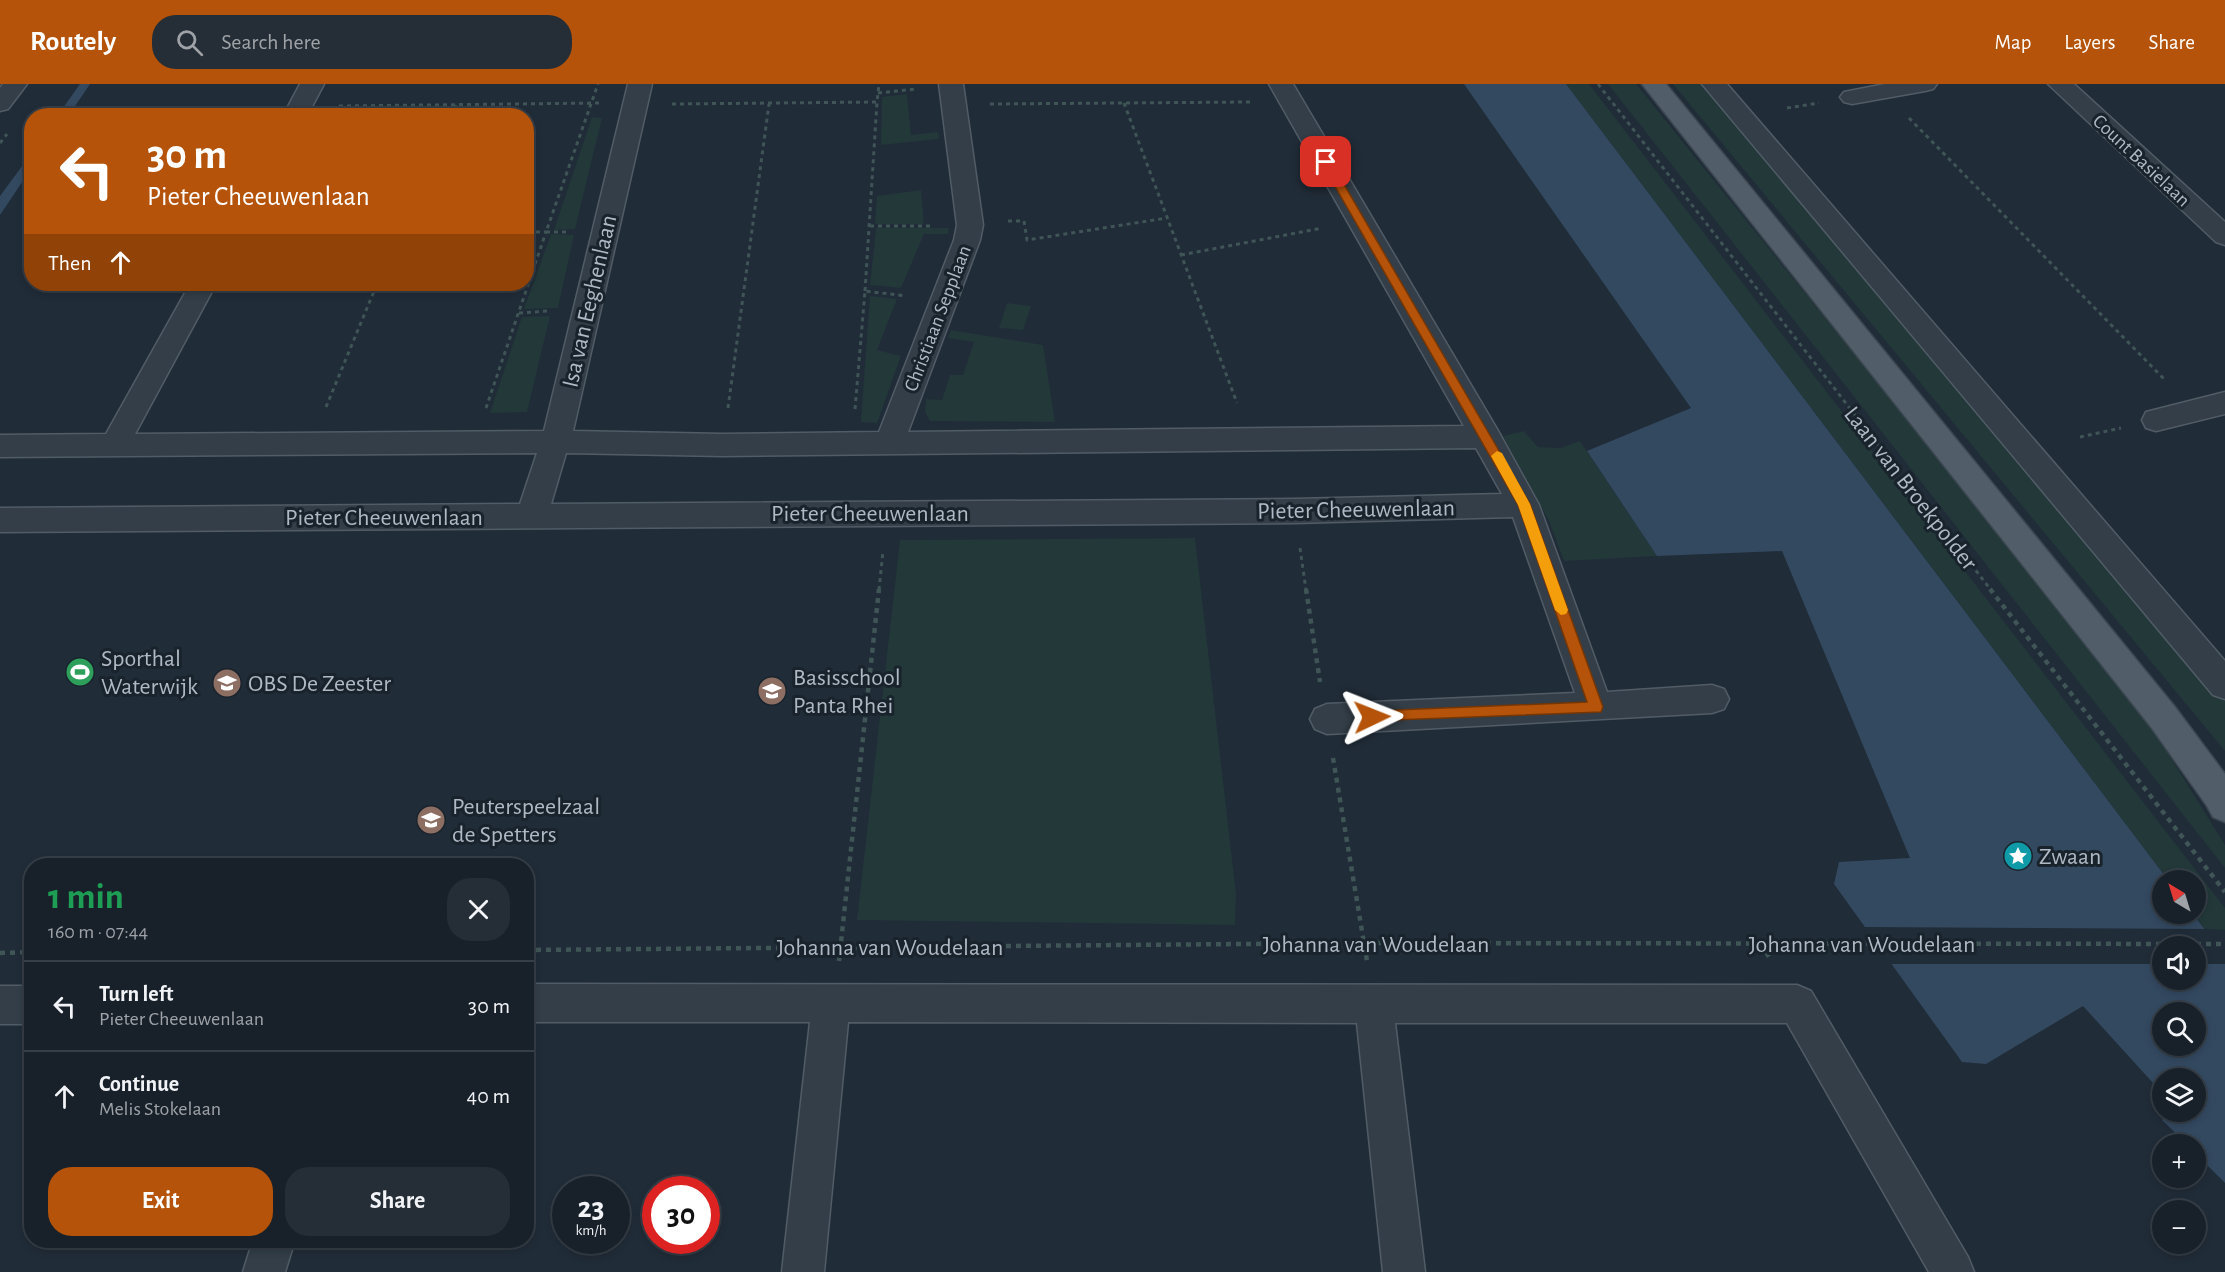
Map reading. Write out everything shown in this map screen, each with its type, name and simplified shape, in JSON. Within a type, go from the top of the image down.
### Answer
[{"type":"main road","points":[[1654,84],[2156,708],[2223,800]]},
{"type":"street","points":[[0,104],[15,84]]},
{"type":"street","points":[[299,108],[312,84]]},
{"type":"street","points":[[1714,84],[2225,685]]},
{"type":"street","points":[[1852,97],[1925,84]]},
{"type":"street","name":"Count Basielaan","points":[[2060,84],[2225,236]]},
{"type":"street","points":[[1286,93],[1524,504],[1596,707]]},
{"type":"street","name":"Isa van Eeghenlaan","points":[[532,516],[564,414],[637,94]]},
{"type":"street","name":"Christiaan Sepplaan","points":[[889,443],[967,240],[969,223],[952,94]]},
{"type":"street","points":[[115,444],[199,291]]},
{"type":"street","points":[[2156,420],[2225,403]]},
{"type":"street","points":[[0,446],[554,442],[723,445],[1487,437]]},
{"type":"street","name":"Pieter Cheeuwenlaan","points":[[0,520],[888,512],[1295,511],[1524,504]]},
{"type":"street","points":[[1327,719],[1596,707],[1713,699]]},
{"type":"street","points":[[534,1004],[1797,1004],[1953,1272]]},
{"type":"street","points":[[803,1272],[831,1004]]},
{"type":"street","points":[[1374,1004],[1404,1272]]},
{"type":"street","points":[[0,1005],[24,1005]]},
{"type":"street","points":[[264,1272],[272,1248]]},
{"type":"path","points":[[534,267],[598,84]]},
{"type":"path","points":[[852,443],[879,84]]},
{"type":"path","name":"Laan van Broekpolder","points":[[1598,84],[2225,892]]},
{"type":"path","points":[[1884,91],[2194,410]]},
{"type":"path","points":[[952,94],[1124,103],[1286,93]]},
{"type":"path","points":[[376,108],[591,104],[637,94],[769,104],[878,102]]},
{"type":"path","points":[[1124,103],[1251,439]]},
{"type":"path","points":[[723,445],[769,104]]},
{"type":"path","points":[[870,226],[1024,221],[1027,240],[1167,218]]},
{"type":"path","points":[[1181,255],[1361,221]]},
{"type":"path","points":[[534,232],[546,232]]},
{"type":"path","points":[[310,445],[374,291]]},
{"type":"path","points":[[473,443],[526,291]]},
{"type":"path","points":[[865,291],[944,300]]},
{"type":"path","points":[[841,948],[888,512]]},
{"type":"path","name":"Johanna van Woudelaan","points":[[534,950],[1352,943],[2225,944]]},
{"type":"path","points":[[0,953],[24,952]]},
{"type":"green space","points":[[1566,84],[1589,84],[2196,870],[2160,870]]},
{"type":"green space","points":[[1608,84],[1636,84],[2124,688],[2143,713],[2225,845],[2225,868]]},
{"type":"green space","points":[[1673,84],[1700,84],[2225,701],[2225,751]]},
{"type":"green space","points":[[907,94],[911,135],[938,132],[939,139],[881,145],[882,97]]},
{"type":"green space","points":[[592,117],[602,118],[575,229],[554,230]]},
{"type":"green space","points":[[921,190],[924,224],[875,224],[877,196]]},
{"type":"green space","points":[[876,228],[949,228],[948,234],[924,234],[901,288],[870,285]]},
{"type":"green space","points":[[551,234],[574,235],[558,308],[524,309],[530,291],[534,291],[534,281]]},
{"type":"green space","points":[[870,296],[897,299],[877,350],[901,356],[877,423],[861,422]]},
{"type":"green space","points":[[1007,303],[1031,306],[1023,330],[999,328]]},
{"type":"green space","points":[[550,316],[527,412],[490,413],[522,317]]},
{"type":"green space","points":[[951,330],[1043,345],[1055,422],[930,421],[925,411],[926,399],[942,400],[950,375],[963,375],[974,342],[948,338]]},
{"type":"green space","points":[[1524,431],[1538,447],[1560,448],[1580,441],[1657,556],[1564,561],[1549,521],[1503,436]]},
{"type":"green space","points":[[1195,538],[1236,894],[1235,925],[857,920],[900,540]]},
{"type":"green space","points":[[2206,883],[2225,908],[2225,930],[2205,929],[2201,924],[2206,924]]},
{"type":"water","points":[[80,84],[90,84],[74,108],[63,108]]},
{"type":"water","points":[[1464,84],[1566,84],[2160,870],[2152,870],[2152,924],[2201,924],[2225,956],[2225,1183],[2206,1164],[2206,1134],[2177,1134],[2164,1122],[2206,1122],[2206,1068],[2152,1068],[2152,1082],[2083,1006],[1986,1064],[1962,1062],[1834,884],[1839,862],[1910,858],[1782,551],[1657,556],[1587,451],[1691,408]]},
{"type":"water","points":[[24,163],[24,179],[0,215],[0,196]]},
{"type":"pier","points":[[1862,927],[2209,929],[2225,951],[2225,964],[2206,964],[2206,936],[2152,936],[2152,964],[1888,964]]},
{"type":"slow traffic","points":[[1497,456],[1524,504],[1561,610]]},
{"type":"place","name":"Sporthal Waterwijk","points":[[80,672]]},
{"type":"place","name":"OBS De Zeester","points":[[227,683]]},
{"type":"place","name":"Basisschool Panta Rhei","points":[[772,691]]},
{"type":"place","name":"Peuterspeelzaal de Spetters","points":[[431,820]]},
{"type":"place","name":"Zwaan","points":[[2018,856]]},
{"type":"route","points":[[1326,162],[1524,504],[1596,707],[1372,717]]}]
